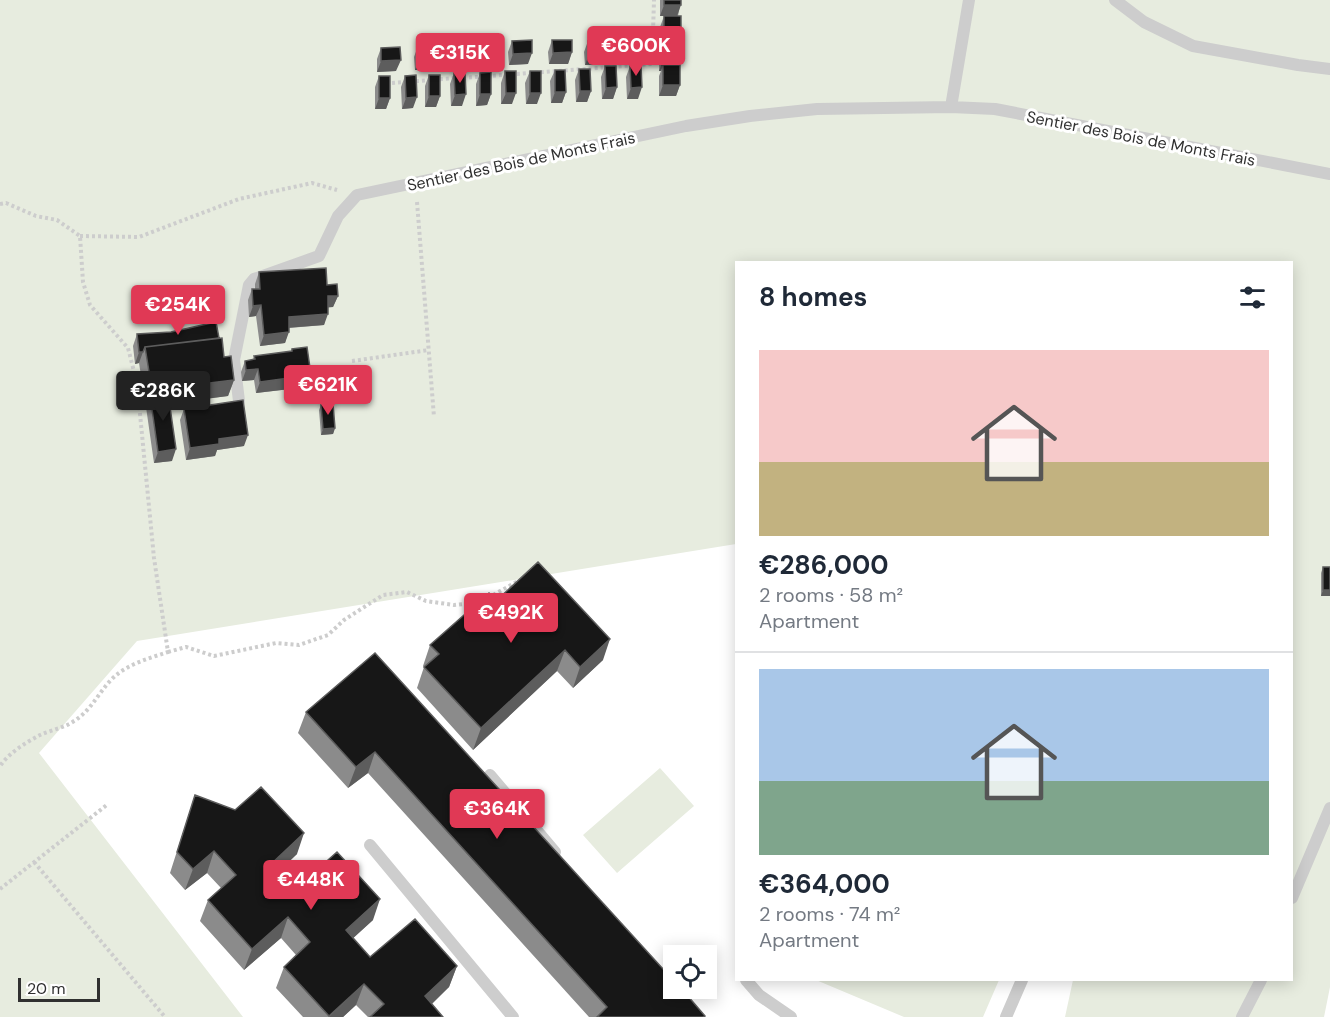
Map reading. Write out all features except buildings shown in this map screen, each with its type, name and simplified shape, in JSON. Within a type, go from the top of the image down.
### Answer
[{"type":"lane","points":[[951,106],[969,0]]},
{"type":"lane","points":[[1115,0],[1144,22],[1193,46],[1330,69]]},
{"type":"lane","name":"Sentier des Bois de Monts Frais","points":[[357,195],[686,126],[750,116],[817,109],[951,106],[995,109],[1330,174]]},
{"type":"lane","points":[[239,401],[234,360],[249,285],[254,279],[319,256],[338,216],[357,195]]},
{"type":"lane","points":[[490,775],[567,865]]},
{"type":"lane","points":[[1293,896],[1330,808]]},
{"type":"lane","points":[[370,845],[513,1017]]},
{"type":"lane","points":[[747,981],[759,994],[791,1017]]},
{"type":"lane","points":[[1006,1017],[1022,981]]},
{"type":"lane","points":[[1242,1017],[1261,981]]},
{"type":"path","points":[[392,83],[652,64],[654,0]]},
{"type":"path","points":[[0,204],[6,203],[36,216],[57,220],[80,236],[139,237],[239,200],[312,183],[357,195]]},
{"type":"path","points":[[415,183],[435,417]]},
{"type":"path","points":[[80,236],[83,282],[90,305],[128,348],[138,382],[154,558],[168,652]]},
{"type":"path","points":[[352,361],[429,350]]},
{"type":"path","points":[[0,766],[7,757],[39,735],[74,721],[91,708],[115,676],[138,662],[186,647],[214,656],[276,643],[299,645],[328,635],[344,620],[383,595],[407,592],[426,601],[454,605],[480,603],[523,579]]},
{"type":"path","points":[[0,890],[108,804]]},
{"type":"path","points":[[34,862],[165,1017]]},
{"type":"shaded area","points":[[0,0],[1330,0],[1330,987],[1324,1017],[1065,1017],[1073,981],[1293,981],[1293,261],[735,261],[735,544],[137,641],[39,753],[243,1017],[0,1017]]},
{"type":"shaded area","points":[[660,768],[694,806],[617,873],[583,835]]},
{"type":"shaded area","points":[[818,981],[999,981],[983,1017],[904,1017]]}]
